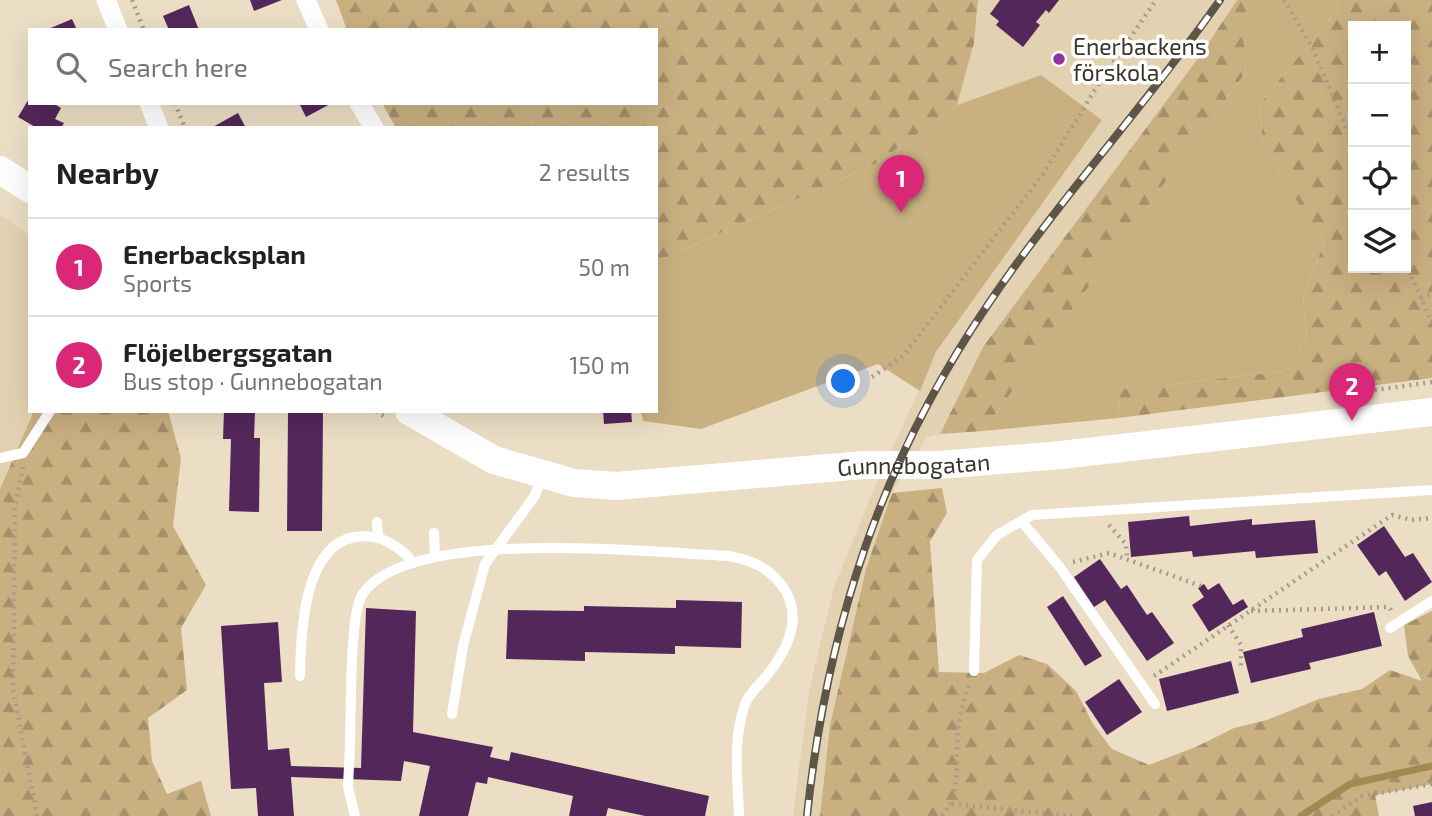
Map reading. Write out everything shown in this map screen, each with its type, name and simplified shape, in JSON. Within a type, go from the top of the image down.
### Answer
[{"type":"street","points":[[106,0],[117,28]]},
{"type":"street","points":[[306,0],[318,28]]},
{"type":"street","points":[[150,105],[158,126]]},
{"type":"street","points":[[360,105],[372,126]]},
{"type":"street","points":[[0,170],[28,188]]},
{"type":"street","name":"Gunnebogatan","points":[[422,414],[494,460],[543,476],[591,485],[642,486],[864,465],[939,465],[1061,455],[1432,412]]},
{"type":"lane","points":[[0,458],[23,453],[49,413]]},
{"type":"lane","points":[[452,715],[463,646],[485,564],[534,497],[543,476]]},
{"type":"lane","points":[[974,671],[977,560],[998,535],[1032,515],[1432,490]]},
{"type":"lane","points":[[1021,521],[1059,566],[1155,704]]},
{"type":"lane","points":[[377,522],[378,537]]},
{"type":"lane","points":[[434,533],[435,557]]},
{"type":"lane","points":[[300,676],[303,613],[316,573],[331,552],[349,538],[378,537],[402,551],[413,563]]},
{"type":"lane","points":[[355,816],[348,786],[357,609],[362,595],[390,571],[435,557],[497,548],[729,556],[747,559],[774,575],[792,606],[793,629],[770,672],[746,701],[735,744],[739,816]]},
{"type":"lane","points":[[1390,628],[1432,601]]},
{"type":"path","points":[[132,0],[143,28]]},
{"type":"path","points":[[872,377],[904,355],[1043,174],[1096,88],[1157,0]]},
{"type":"path","points":[[1284,0],[1312,47],[1348,132]]},
{"type":"path","points":[[176,105],[184,126]]},
{"type":"path","points":[[1410,273],[1432,323]]},
{"type":"path","points":[[1421,299],[1432,294]]},
{"type":"path","points":[[1328,397],[1432,382]]},
{"type":"path","points":[[23,453],[15,508],[13,689],[37,816]]},
{"type":"path","points":[[1096,511],[1126,544],[1127,560]]},
{"type":"path","points":[[1141,684],[1392,515],[1412,520],[1432,519]]},
{"type":"path","points":[[1059,566],[1109,553],[1201,586]]},
{"type":"path","points":[[1249,611],[1389,607],[1400,622]]},
{"type":"path","points":[[1228,625],[1241,645],[1241,670]]},
{"type":"path","points":[[942,816],[952,803],[958,778],[957,742],[962,705],[974,671]]},
{"type":"path","points":[[1332,816],[1362,796],[1432,784]]},
{"type":"path","points":[[952,803],[1074,816]]},
{"type":"shaded area","points":[[978,0],[1237,0],[1199,57],[983,347],[940,434],[927,437],[892,493],[866,569],[830,725],[820,816],[793,816],[809,690],[834,587],[873,491],[936,353],[1102,120],[1041,75],[957,105],[974,43]]},
{"type":"shaded area","points":[[0,214],[28,235],[28,413],[33,413],[0,489]]},
{"type":"green space","points":[[336,0],[978,0],[974,43],[957,105],[877,163],[658,261],[658,126],[395,126],[383,105],[658,105],[658,28],[346,28]]},
{"type":"green space","points":[[1237,0],[1250,0],[1242,20],[1246,72],[983,431],[940,434],[983,347],[1199,57]]},
{"type":"green space","points":[[1250,0],[1339,0],[1336,12],[1260,103],[1263,148],[1324,243],[1303,296],[1307,339],[1285,371],[1165,385],[1133,385],[1119,391],[1118,418],[983,431],[1246,72],[1241,20]]},
{"type":"green space","points":[[1339,0],[1432,0],[1432,378],[1118,418],[1119,391],[1133,385],[1165,385],[1285,371],[1307,339],[1303,296],[1324,243],[1263,148],[1260,103],[1336,12]]},
{"type":"green space","points":[[1041,75],[1102,120],[936,352],[920,391],[878,364],[701,429],[643,421],[641,413],[658,413],[658,261],[877,163],[957,105]]},
{"type":"green space","points":[[33,413],[169,413],[181,458],[173,526],[206,585],[181,628],[187,690],[148,718],[152,761],[167,794],[201,781],[211,816],[0,816],[0,489]]},
{"type":"green space","points":[[942,488],[947,513],[930,541],[939,672],[984,673],[1019,655],[1047,664],[1076,691],[1093,724],[1112,749],[1149,765],[1198,746],[1234,728],[1267,720],[1319,699],[1362,689],[1390,670],[1422,681],[1408,656],[1404,625],[1432,611],[1432,784],[1375,795],[1379,816],[820,816],[830,725],[866,569],[892,493]]},
{"type":"building","points":[[250,0],[282,0],[254,11]]},
{"type":"building","points":[[1000,0],[1059,0],[1049,13],[1046,10],[1036,22],[1040,25],[1023,47],[996,25],[999,21],[990,14]]},
{"type":"building","points":[[189,5],[198,28],[168,28],[163,16]]},
{"type":"building","points":[[72,19],[76,28],[51,28]]},
{"type":"building","points":[[28,100],[28,105],[56,105],[61,108],[55,119],[64,123],[62,126],[34,126],[18,117]]},
{"type":"building","points":[[300,105],[328,105],[306,117]]},
{"type":"building","points":[[238,113],[245,126],[215,126]]},
{"type":"building","points":[[224,413],[255,413],[254,438],[260,438],[259,512],[229,511],[231,439],[223,439]]},
{"type":"building","points":[[288,413],[323,413],[322,531],[287,531]]},
{"type":"building","points":[[603,413],[631,413],[632,422],[604,424]]},
{"type":"building","points":[[1189,516],[1190,526],[1252,519],[1252,525],[1315,520],[1318,553],[1256,558],[1255,551],[1193,557],[1192,551],[1131,557],[1128,522]]},
{"type":"building","points":[[1384,526],[1405,557],[1413,553],[1432,582],[1405,601],[1386,571],[1379,576],[1357,545]]},
{"type":"building","points":[[1100,559],[1121,589],[1127,585],[1147,615],[1152,612],[1174,643],[1147,661],[1105,600],[1094,607],[1074,577]]},
{"type":"building","points":[[1219,583],[1233,605],[1243,599],[1248,607],[1209,632],[1192,605],[1204,597],[1198,588],[1204,584],[1208,590]]},
{"type":"building","points":[[1063,596],[1102,656],[1085,666],[1047,607]]},
{"type":"building","points":[[676,600],[742,602],[741,648],[675,646],[675,654],[585,652],[585,661],[506,659],[508,610],[584,611],[584,606],[676,608]]},
{"type":"building","points":[[366,608],[416,611],[413,732],[493,747],[490,757],[509,761],[511,752],[709,796],[705,816],[645,816],[608,808],[606,816],[569,816],[573,796],[488,777],[487,784],[476,782],[468,816],[419,816],[430,766],[404,761],[401,781],[291,777],[294,816],[258,816],[256,788],[231,789],[221,626],[278,622],[282,682],[264,683],[268,750],[289,748],[291,766],[361,768]]},
{"type":"building","points":[[1374,612],[1382,646],[1309,663],[1311,669],[1251,683],[1243,652],[1303,637],[1301,629]]},
{"type":"building","points":[[1231,661],[1239,693],[1167,711],[1159,679]]},
{"type":"building","points":[[1119,679],[1142,712],[1107,735],[1085,702]]},
{"type":"building","points":[[1432,802],[1432,816],[1415,816],[1413,806]]},
{"type":"waterway","points":[[1301,816],[1350,784],[1432,766]]},
{"type":"railway","points":[[807,816],[816,746],[845,612],[889,485],[918,423],[951,363],[1016,264],[1220,0]]},
{"type":"place","name":"Enerbackens förskola","points":[[1059,59]]},
{"type":"place","name":"Enerbacksplan","points":[[901,213]]},
{"type":"place","name":"Flöjelbergsgatan","points":[[1352,421]]}]
